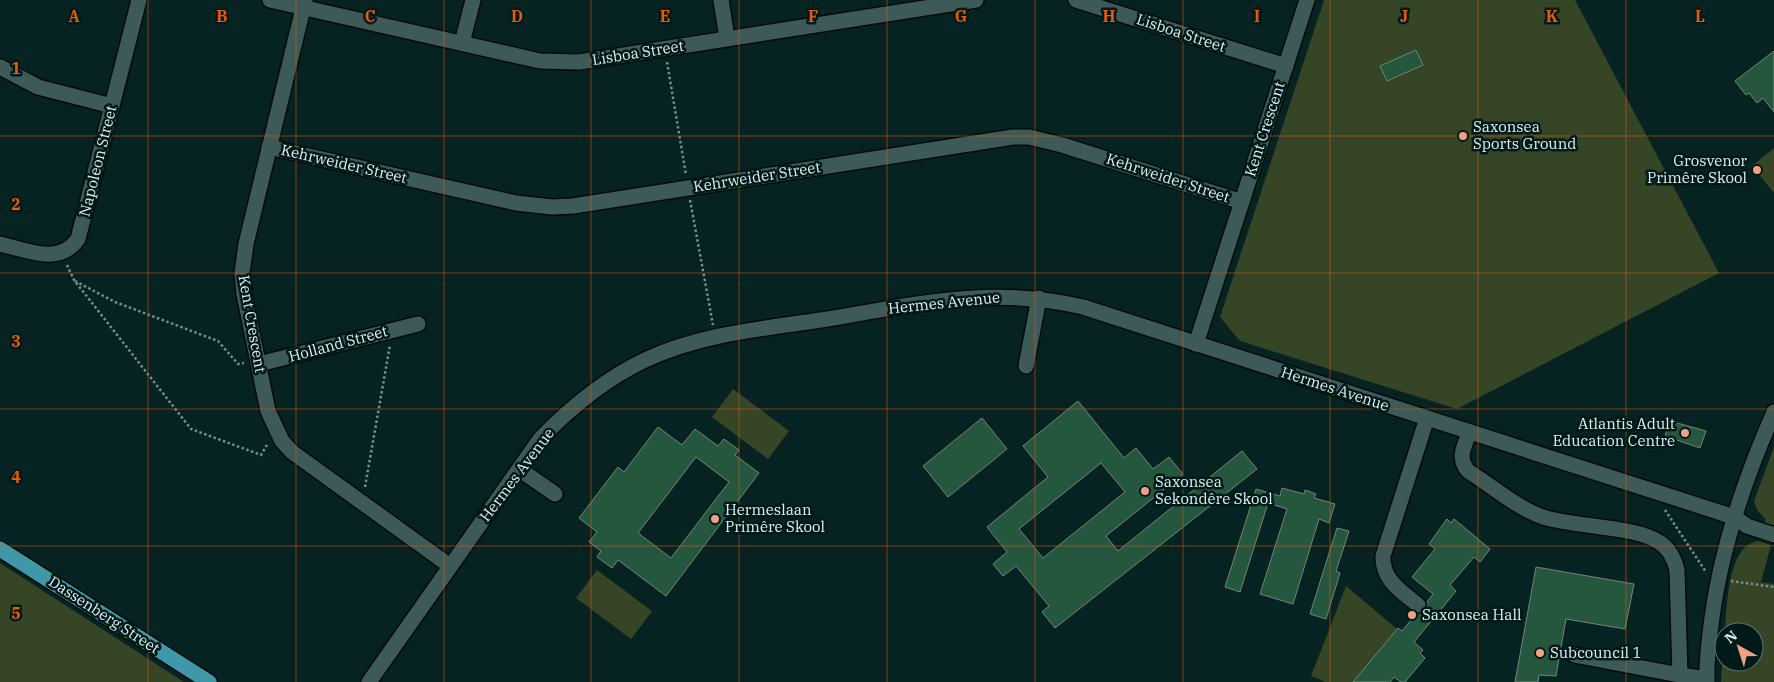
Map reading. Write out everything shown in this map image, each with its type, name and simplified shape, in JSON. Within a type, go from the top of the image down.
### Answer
[{"type":"main road","name":"Dassenberg Street","points":[[0,549],[209,682]]},
{"type":"street","name":"Napoleon Street","points":[[62,254],[73,246],[81,229],[139,0]]},
{"type":"street","name":"Lisboa Street","points":[[270,0],[304,4],[462,43],[540,61],[559,63],[976,0]]},
{"type":"street","points":[[462,43],[473,0]]},
{"type":"street","points":[[721,0],[728,38]]},
{"type":"street","name":"Lisboa Street","points":[[1076,0],[1286,66]]},
{"type":"street","name":"Kent Crescent","points":[[1196,344],[1307,0]]},
{"type":"street","name":"Kent Crescent","points":[[304,4],[246,244],[242,273],[244,294],[268,411],[275,428],[292,452],[450,566]]},
{"type":"street","points":[[0,67],[38,87],[112,106]]},
{"type":"street","name":"Kehrweider Street","points":[[269,147],[516,203],[552,207],[573,206],[1013,137],[1029,137],[1062,145],[1242,202]]},
{"type":"street","points":[[0,244],[52,256],[62,254]]},
{"type":"street","name":"Hermes Avenue","points":[[369,682],[519,469],[546,434],[589,394],[626,370],[686,344],[715,336],[962,298],[1000,296],[1040,298],[1083,308],[1734,517],[1747,526],[1774,534]]},
{"type":"street","points":[[1026,366],[1040,298]]},
{"type":"street","name":"Holland Street","points":[[259,364],[418,324]]},
{"type":"street","points":[[1574,655],[1707,680],[1716,589],[1734,517],[1774,412]]},
{"type":"street","points":[[1418,605],[1391,582],[1384,569],[1383,556],[1427,418]]},
{"type":"street","points":[[1470,432],[1462,455],[1464,466],[1468,471],[1534,513],[1554,520],[1644,535],[1658,541],[1669,552],[1677,570],[1680,675]]},
{"type":"street","points":[[519,469],[555,494]]},
{"type":"path","points":[[62,254],[74,280],[190,429],[261,455],[275,428]]},
{"type":"path","points":[[74,280],[115,302],[218,341],[238,364],[259,364]]},
{"type":"path","points":[[358,500],[366,485],[392,329]]},
{"type":"path","points":[[1669,497],[1665,510],[1706,573],[1711,574]]},
{"type":"path","points":[[1726,577],[1731,581],[1774,587]]},
{"type":"green space","name":"Saxonsea Sports Ground","points":[[1324,0],[1575,0],[1719,273],[1457,409],[1240,341],[1220,317]]},
{"type":"green space","points":[[1774,148],[1774,193],[1752,166]]},
{"type":"green space","points":[[733,389],[789,431],[768,459],[712,417]]},
{"type":"green space","points":[[1774,447],[1774,529],[1763,524],[1766,520],[1757,510],[1754,501]]},
{"type":"green space","points":[[1758,541],[1771,545],[1761,582],[1774,584],[1774,682],[1721,682],[1722,672],[1764,672],[1764,622],[1726,622],[1728,594],[1734,565],[1748,545]]},
{"type":"green space","points":[[0,563],[184,682],[0,682]]},
{"type":"green space","points":[[597,570],[652,611],[631,639],[576,598]]},
{"type":"green space","points":[[1346,586],[1397,629],[1353,682],[1326,682],[1311,676]]},
{"type":"building","points":[[1416,50],[1423,65],[1387,81],[1380,66]]},
{"type":"building","points":[[1774,51],[1774,112],[1763,98],[1757,103],[1749,93],[1746,95],[1735,81]]},
{"type":"building","points":[[1078,401],[1124,458],[1136,448],[1153,469],[1169,457],[1183,474],[1106,536],[1118,551],[1242,451],[1257,469],[1055,628],[1042,612],[1049,606],[1016,566],[1003,576],[993,564],[1007,552],[987,527],[1048,477],[1023,446]],"holes":[[[1101,463],[1125,492],[1043,558],[1019,529]]]},
{"type":"building","points":[[982,418],[1007,449],[948,497],[923,466]]},
{"type":"building","name":"Atlantis Adult Education Centre","points":[[1670,421],[1706,431],[1700,448],[1665,436]]},
{"type":"building","points":[[658,427],[682,445],[695,429],[718,446],[724,439],[739,450],[735,455],[759,473],[666,596],[618,560],[612,568],[597,557],[601,551],[589,542],[597,532],[579,518],[618,467],[624,472]],"holes":[[[696,457],[729,482],[671,558],[638,533]]]},
{"type":"building","points":[[1282,488],[1304,494],[1305,490],[1316,494],[1314,498],[1335,504],[1329,523],[1319,519],[1293,604],[1260,594],[1287,509],[1268,503],[1240,592],[1225,587],[1256,489],[1280,496]]},
{"type":"building","points":[[1447,519],[1451,523],[1454,519],[1490,549],[1480,562],[1474,557],[1450,585],[1456,591],[1414,642],[1423,650],[1420,653],[1425,658],[1405,682],[1401,682],[1394,677],[1390,682],[1353,682],[1398,628],[1402,631],[1416,614],[1426,610],[1427,602],[1433,594],[1412,577],[1435,549],[1429,544]]},
{"type":"building","points":[[1337,528],[1349,531],[1336,571],[1340,573],[1326,619],[1310,614]]},
{"type":"building","points":[[1536,567],[1634,584],[1625,629],[1566,619],[1556,676],[1539,675],[1538,682],[1515,682]]},
{"type":"place","name":"Saxonsea Sports Ground","points":[[1463,136]]},
{"type":"place","name":"Grosvenor Primêre Skool","points":[[1757,170]]},
{"type":"place","name":"Atlantis Adult Education Centre","points":[[1685,433]]},
{"type":"place","name":"Saxonsea Sekondêre Skool","points":[[1145,491]]},
{"type":"place","name":"Hermeslaan Primêre Skool","points":[[715,519]]},
{"type":"place","name":"Saxonsea Hall","points":[[1412,615]]},
{"type":"place","name":"Subcouncil 1","points":[[1540,653]]}]
